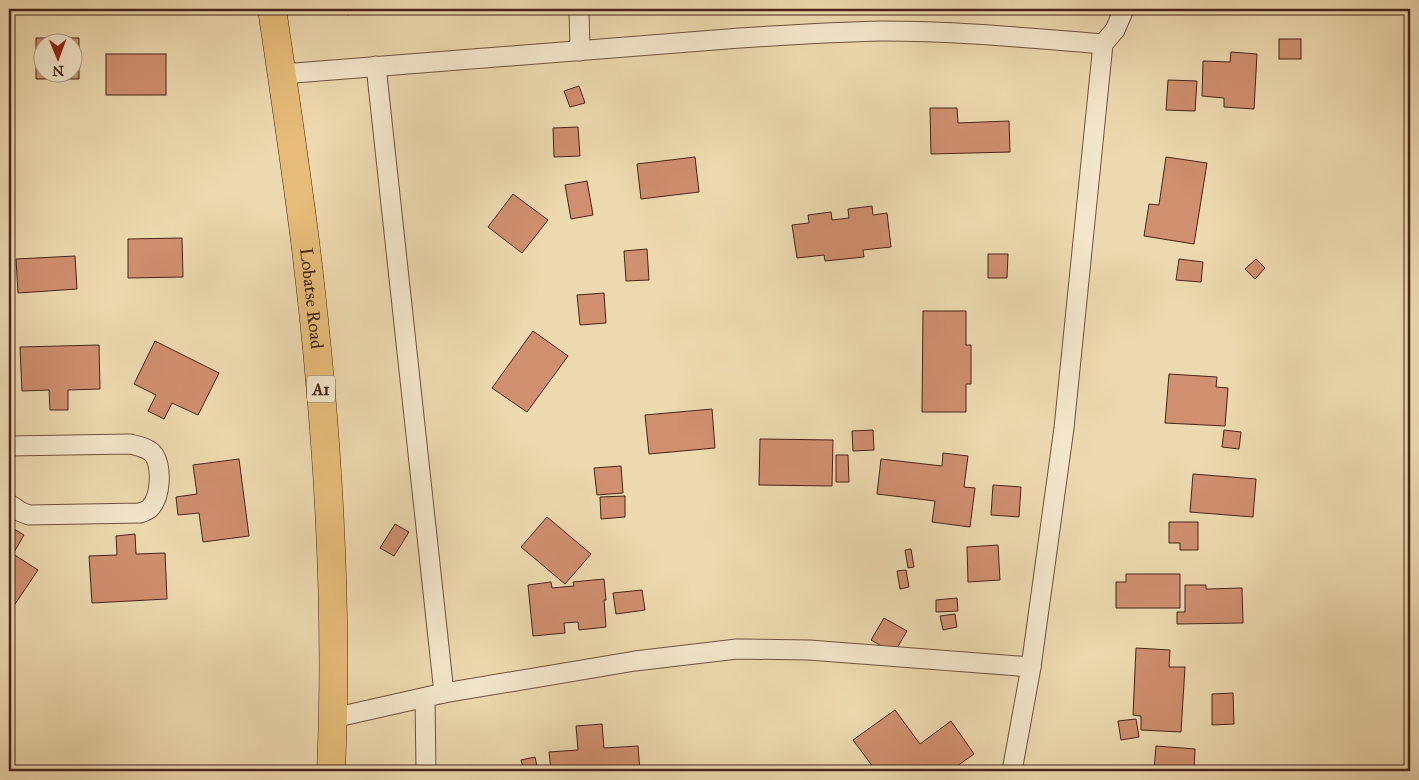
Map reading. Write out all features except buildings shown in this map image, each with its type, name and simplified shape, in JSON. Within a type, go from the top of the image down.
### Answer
[{"type":"highway","name":"Lobatse Road","points":[[272,9],[306,249],[323,412],[332,545],[333,718],[331,771]]},
{"type":"street","points":[[579,9],[580,51]]},
{"type":"street","points":[[1012,771],[1031,667],[1064,428],[1103,44],[1115,30],[1124,9]]},
{"type":"street","points":[[282,74],[740,38],[882,31],[993,34],[1103,44]]},
{"type":"street","points":[[376,66],[444,693]]},
{"type":"street","points":[[9,446],[130,444],[145,448],[154,454],[159,471],[158,492],[150,508],[140,513],[28,515],[9,504]]},
{"type":"street","points":[[333,718],[444,693],[635,661],[737,649],[809,650],[1031,667]]},
{"type":"street","points":[[425,698],[426,771]]}]
